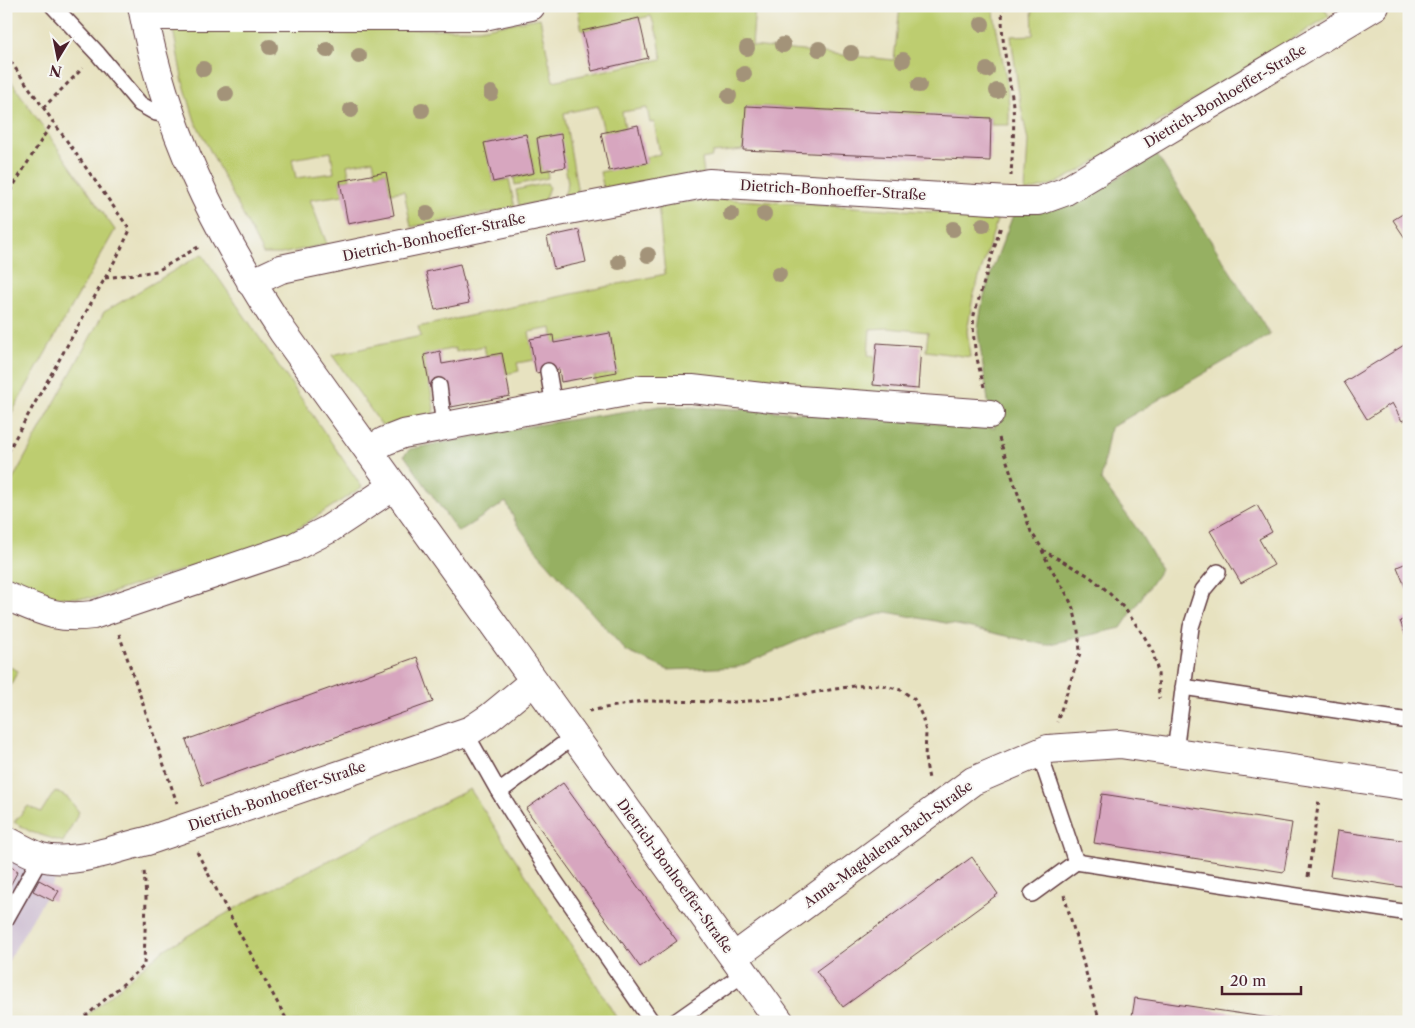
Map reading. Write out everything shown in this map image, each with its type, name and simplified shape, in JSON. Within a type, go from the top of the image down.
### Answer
[{"type":"street","name":"Dietrich-Bonhoeffer-Straße","points":[[531,6],[484,16],[143,11],[170,116],[205,197],[251,283],[283,332],[780,1022]]},
{"type":"street","name":"Dietrich-Bonhoeffer-Straße","points":[[251,283],[280,269],[709,183],[1009,201],[1039,200],[1064,192],[1375,6]]},
{"type":"street","points":[[369,450],[403,434],[642,389],[692,389],[772,398],[990,414]]},
{"type":"street","points":[[6,596],[60,617],[93,615],[294,547],[329,529],[394,486]]},
{"type":"street","name":"Dietrich-Bonhoeffer-Straße","points":[[6,840],[41,856],[55,859],[77,858],[142,842],[471,730],[489,718],[534,681]]},
{"type":"street","name":"Anna-Magdalena-Bach-Straße","points":[[739,965],[940,805],[973,781],[1043,750],[1120,744],[1409,786]]},
{"type":"lane","points":[[53,6],[98,54],[140,104],[156,113],[170,116]]},
{"type":"lane","points":[[548,371],[554,406]]},
{"type":"lane","points":[[439,386],[444,427]]},
{"type":"lane","points":[[1175,752],[1191,627],[1203,590],[1218,572]]},
{"type":"lane","points":[[1183,687],[1409,721]]},
{"type":"lane","points":[[499,792],[568,727]]},
{"type":"lane","points":[[465,732],[499,792],[552,877],[652,1022]]},
{"type":"lane","points":[[1043,750],[1076,862]]},
{"type":"lane","points":[[6,919],[41,856]]},
{"type":"lane","points":[[1032,894],[1076,862],[1409,913]]},
{"type":"lane","points":[[675,1022],[739,965]]},
{"type":"path","points":[[1002,6],[1002,31],[1013,107],[1014,133],[1009,201],[974,315],[972,328],[990,414],[1012,471],[1031,532],[1040,546],[1048,566],[1069,600],[1074,613],[1079,642],[1080,653],[1043,750]]},
{"type":"path","points":[[44,108],[98,54]]},
{"type":"path","points":[[6,55],[130,230],[6,457]]},
{"type":"path","points":[[6,198],[53,121]]},
{"type":"path","points":[[105,278],[157,271],[203,245]]},
{"type":"path","points":[[1040,546],[1054,557],[1089,576],[1125,609],[1153,652],[1158,672],[1159,701]]},
{"type":"path","points":[[110,610],[185,828],[288,1022]]},
{"type":"path","points":[[568,727],[604,707],[643,701],[737,702],[781,698],[854,686],[882,685],[901,690],[914,699],[922,716],[926,732],[925,758],[931,789],[940,805]]},
{"type":"path","points":[[1305,897],[1322,774]]},
{"type":"path","points":[[79,1022],[144,966],[146,898],[142,842]]},
{"type":"path","points":[[1058,875],[1100,1022]]},
{"type":"shaded area","points":[[6,854],[55,880],[6,965]]},
{"type":"green space","points":[[598,6],[755,6],[752,46],[894,60],[900,6],[993,6],[1006,80],[1009,125],[991,125],[991,118],[747,106],[743,150],[712,153],[712,157],[702,159],[704,174],[654,179],[604,189],[600,172],[646,163],[646,157],[660,154],[654,122],[650,123],[647,108],[622,112],[625,128],[604,132],[598,106],[564,113],[578,193],[564,196],[568,183],[560,134],[537,139],[542,170],[547,170],[548,178],[515,185],[514,178],[534,173],[526,135],[485,143],[493,182],[509,179],[515,208],[411,227],[404,191],[390,193],[386,172],[376,174],[373,160],[347,165],[350,179],[340,181],[343,195],[310,200],[327,244],[281,254],[263,254],[195,121],[182,78],[173,29],[479,29],[540,18],[553,81],[662,59],[658,37],[651,16],[582,31],[578,10]],"holes":[[[331,152],[334,173],[296,178],[292,159]]]},
{"type":"green space","points":[[1032,6],[1323,6],[1329,16],[1090,165],[1057,183],[1025,192],[1028,141],[1020,102],[1011,36],[1033,35]]},
{"type":"green space","points":[[6,74],[115,230],[6,423]]},
{"type":"green space","points":[[1157,155],[1270,335],[1110,428],[1101,480],[1138,530],[1161,569],[1121,628],[1046,645],[967,627],[887,612],[814,634],[738,667],[668,670],[626,651],[540,555],[516,523],[506,502],[458,532],[404,455],[410,449],[530,426],[660,406],[761,410],[995,428],[990,414],[978,332],[982,303],[1013,215],[1061,207],[1082,199]]},
{"type":"green space","points":[[547,183],[549,187],[544,201],[519,206],[516,190]]},
{"type":"green space","points":[[722,199],[968,214],[999,214],[973,297],[967,331],[970,357],[926,351],[928,332],[887,328],[870,329],[868,355],[875,356],[873,385],[890,387],[889,395],[818,390],[714,377],[686,377],[597,389],[594,376],[617,372],[610,333],[554,343],[552,328],[529,332],[534,360],[517,363],[519,371],[506,374],[502,353],[486,356],[484,346],[456,352],[455,348],[424,355],[434,408],[431,419],[383,427],[332,355],[421,336],[418,327],[665,274],[658,204]]},
{"type":"green space","points":[[202,254],[362,487],[286,536],[95,598],[41,597],[6,582],[6,492],[104,312]]},
{"type":"green space","points":[[6,665],[18,671],[6,693]]},
{"type":"green space","points":[[470,789],[619,1022],[79,1022],[163,950],[241,905]]},
{"type":"green space","points":[[55,791],[68,798],[79,812],[63,842],[31,832],[14,822],[28,806],[41,812]]},
{"type":"building","points":[[639,18],[648,58],[592,71],[582,31]]},
{"type":"building","points":[[746,106],[991,118],[990,161],[743,150]]},
{"type":"building","points":[[638,125],[647,163],[609,171],[601,133]]},
{"type":"building","points":[[526,134],[534,173],[493,182],[484,143]]},
{"type":"building","points":[[561,134],[566,167],[542,171],[537,138]]},
{"type":"building","points":[[386,172],[394,215],[348,224],[340,181]]},
{"type":"building","points":[[1409,210],[1409,244],[1393,220]]},
{"type":"building","points":[[579,230],[586,262],[554,269],[547,237]]},
{"type":"building","points":[[460,264],[469,303],[435,310],[426,272]]},
{"type":"building","points":[[610,333],[617,372],[561,382],[559,369],[536,373],[530,339],[553,335],[554,343]]},
{"type":"building","points":[[1409,342],[1409,417],[1402,421],[1392,403],[1367,419],[1344,382]]},
{"type":"building","points":[[877,343],[921,346],[918,389],[873,385]]},
{"type":"building","points":[[440,351],[442,364],[502,353],[510,396],[451,407],[446,385],[430,388],[424,355]]},
{"type":"building","points":[[1257,505],[1272,532],[1259,539],[1274,565],[1241,583],[1210,531]]},
{"type":"building","points":[[1409,562],[1409,596],[1397,567]]},
{"type":"building","points":[[1409,617],[1409,644],[1400,621]]},
{"type":"building","points":[[417,657],[433,702],[202,785],[186,740]]},
{"type":"building","points":[[563,783],[677,941],[640,967],[526,809]]},
{"type":"building","points":[[1102,794],[1292,823],[1284,872],[1094,843]]},
{"type":"building","points":[[1337,831],[1409,841],[1409,888],[1330,876]]},
{"type":"building","points":[[972,857],[998,894],[843,1007],[816,971]]},
{"type":"building","points":[[6,864],[18,871],[6,893]]},
{"type":"building","points":[[39,880],[59,891],[53,901],[33,891]]},
{"type":"building","points":[[1135,998],[1290,1021],[1290,1022],[1131,1022]]}]
